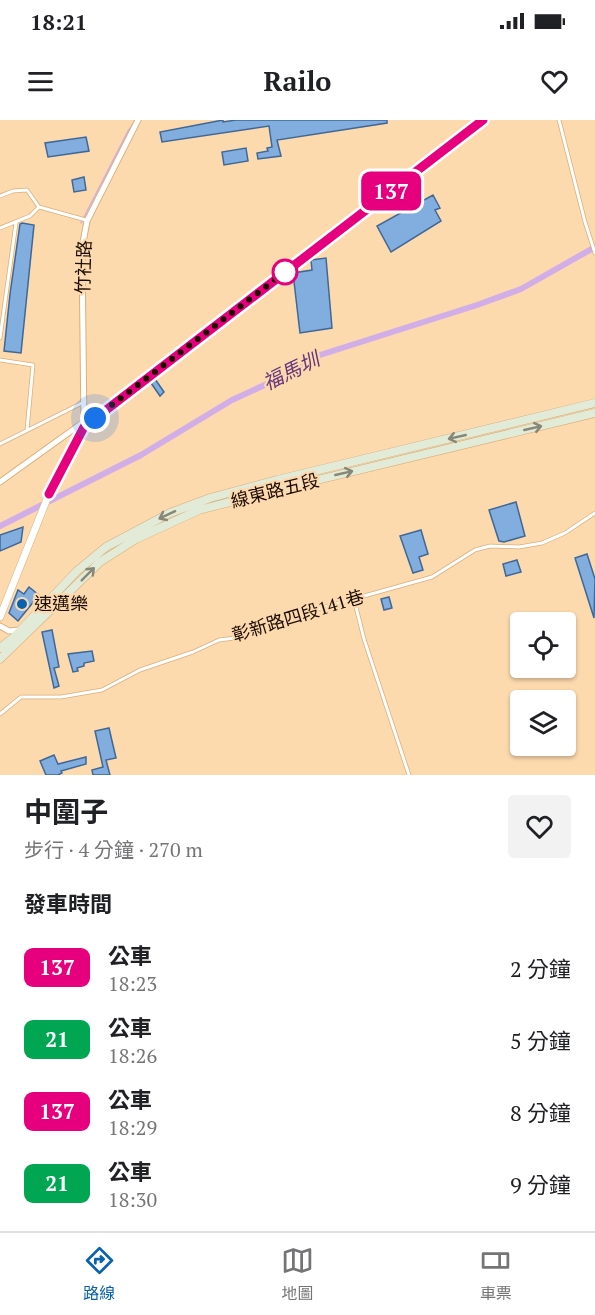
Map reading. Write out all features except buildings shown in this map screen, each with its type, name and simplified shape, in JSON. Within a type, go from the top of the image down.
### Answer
[{"type":"main road","name":"線東路五段","points":[[0,648],[57,591],[106,547],[170,513],[210,498],[277,480],[595,403]]},
{"type":"main road","name":"線東路五段","points":[[0,658],[100,562],[136,539],[199,510],[595,413]]},
{"type":"street","name":"竹社路","points":[[85,424],[82,248],[87,221],[138,120]]},
{"type":"street","points":[[0,482],[95,418],[483,120]]},
{"type":"street","points":[[0,617],[49,494],[85,424]]},
{"type":"street","points":[[0,626],[9,631],[20,630]]},
{"type":"lane","points":[[559,120],[595,253]]},
{"type":"lane","points":[[0,196],[13,191],[27,190],[39,207],[87,221]]},
{"type":"lane","points":[[0,228],[30,216],[39,207]]},
{"type":"lane","points":[[0,338],[16,223]]},
{"type":"lane","points":[[0,360],[33,365],[27,430]]},
{"type":"lane","points":[[0,444],[84,402]]},
{"type":"lane","name":"彰新路四段141巷","points":[[0,714],[21,697],[61,697],[102,690],[140,670],[219,640],[235,638],[280,625],[288,617],[432,577],[475,550],[490,546],[519,547],[542,543],[565,533],[595,513]]},
{"type":"lane","points":[[354,599],[364,639],[409,775]]},
{"type":"waterway","points":[[81,223],[134,123]]},
{"type":"waterway","name":"福馬圳","points":[[0,526],[141,455],[232,400],[293,372],[320,355],[521,289],[595,247]]},
{"type":"bus line","name":"137","points":[[49,494],[84,427],[483,120]]},
{"type":"place","name":"速邁樂","points":[[22,604]]},
{"type":"route","points":[[95,418],[285,272]]}]
